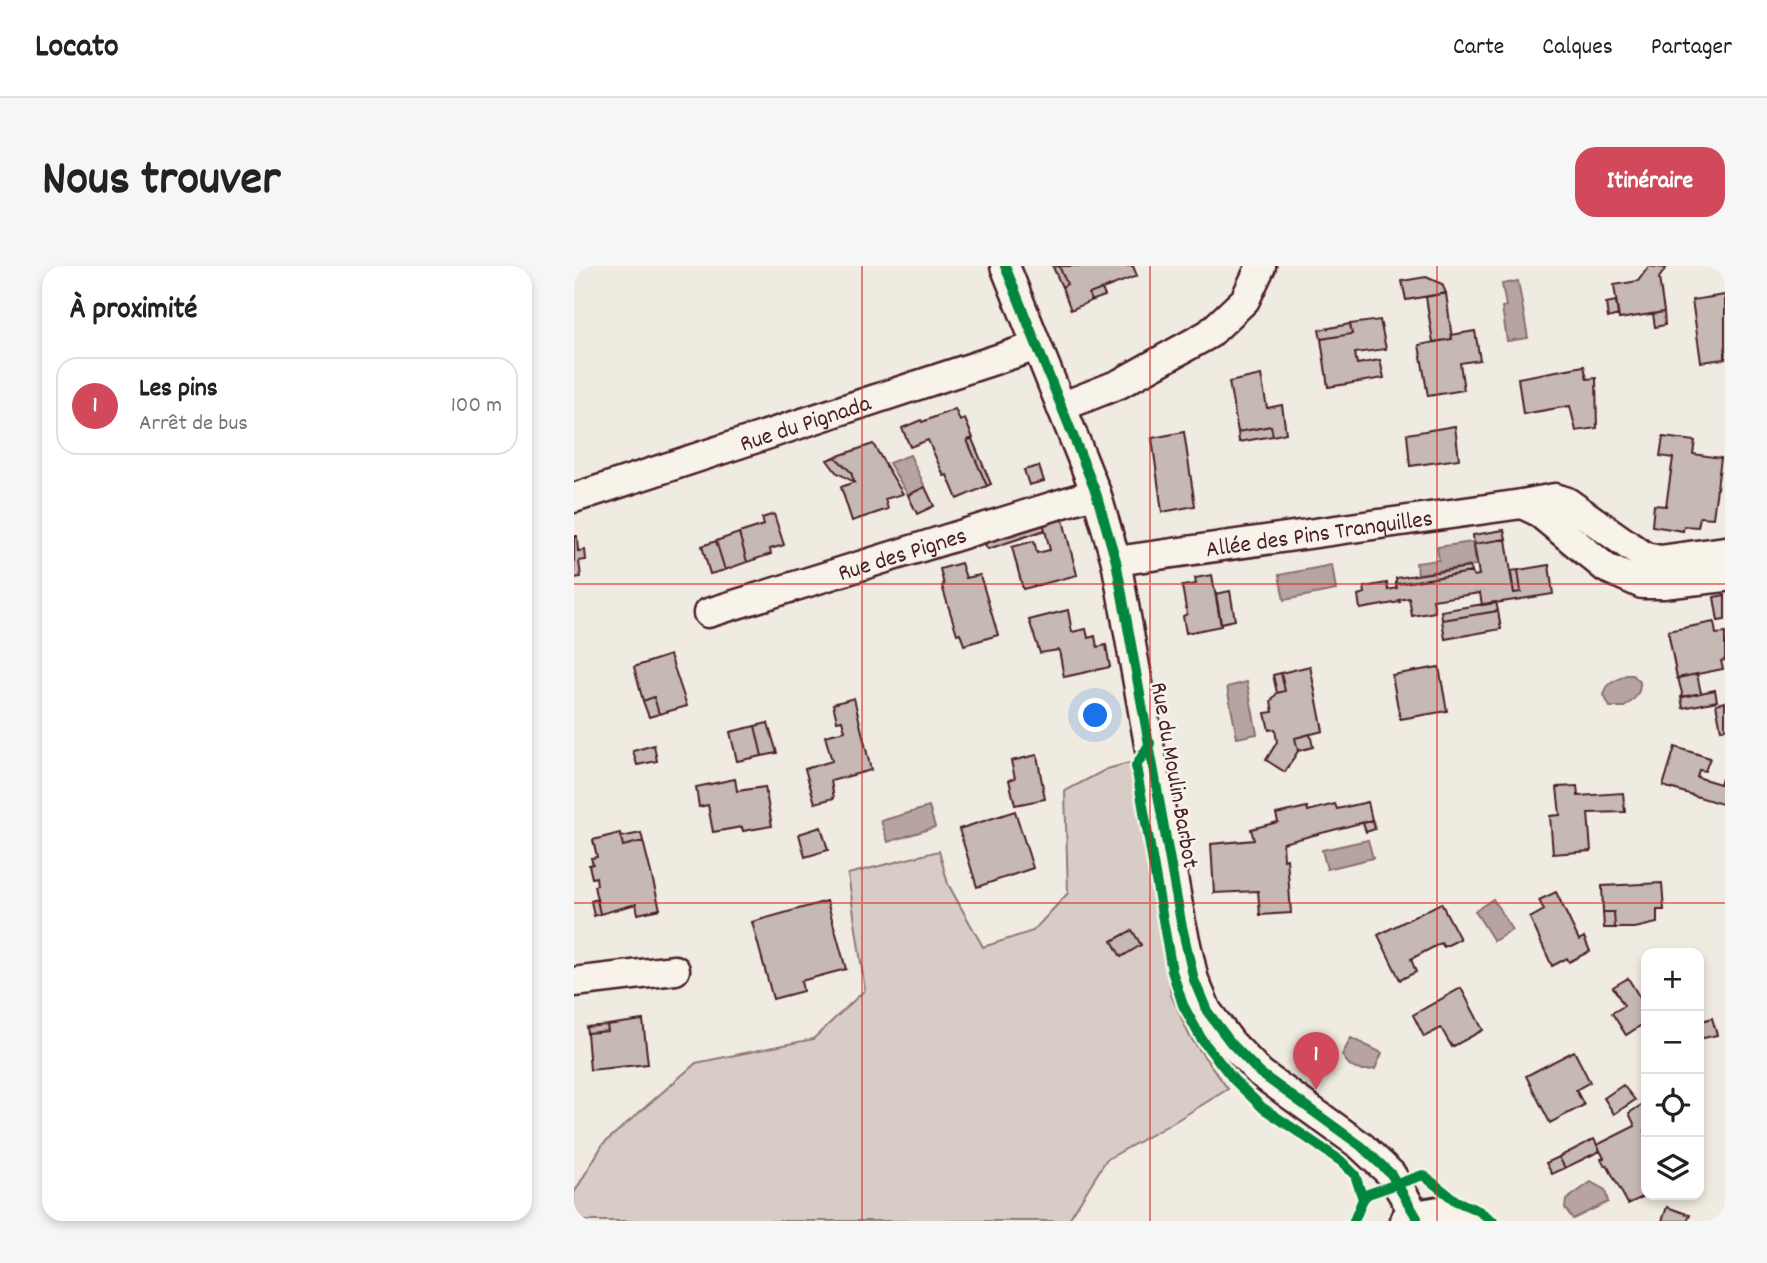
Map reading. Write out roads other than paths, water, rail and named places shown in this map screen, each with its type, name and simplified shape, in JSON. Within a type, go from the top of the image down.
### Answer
[{"type":"main road","points":[[1413,1220],[1440,1216],[1462,1221]]},
{"type":"street","name":"Rue du Moulin Barbot","points":[[1005,266],[1096,494],[1116,561],[1181,922],[1194,980],[1207,1011],[1260,1073],[1362,1146],[1391,1174],[1413,1220]]},
{"type":"street","points":[[1062,407],[1119,384],[1209,334],[1245,300],[1261,266]]},
{"type":"street","name":"Rue du Pignada","points":[[574,498],[1037,346]]},
{"type":"street","name":"Rue des Pignes","points":[[708,613],[1096,494]]},
{"type":"street","name":"Allée des Pins Tranquilles","points":[[1116,561],[1555,498],[1567,502],[1645,557],[1660,560],[1725,551]]},
{"type":"street","points":[[1522,504],[1536,511],[1606,568],[1642,584],[1725,577]]},
{"type":"street","points":[[574,982],[675,970]]},
{"type":"place","name":"Les pins","points":[[1316,1090]]}]
